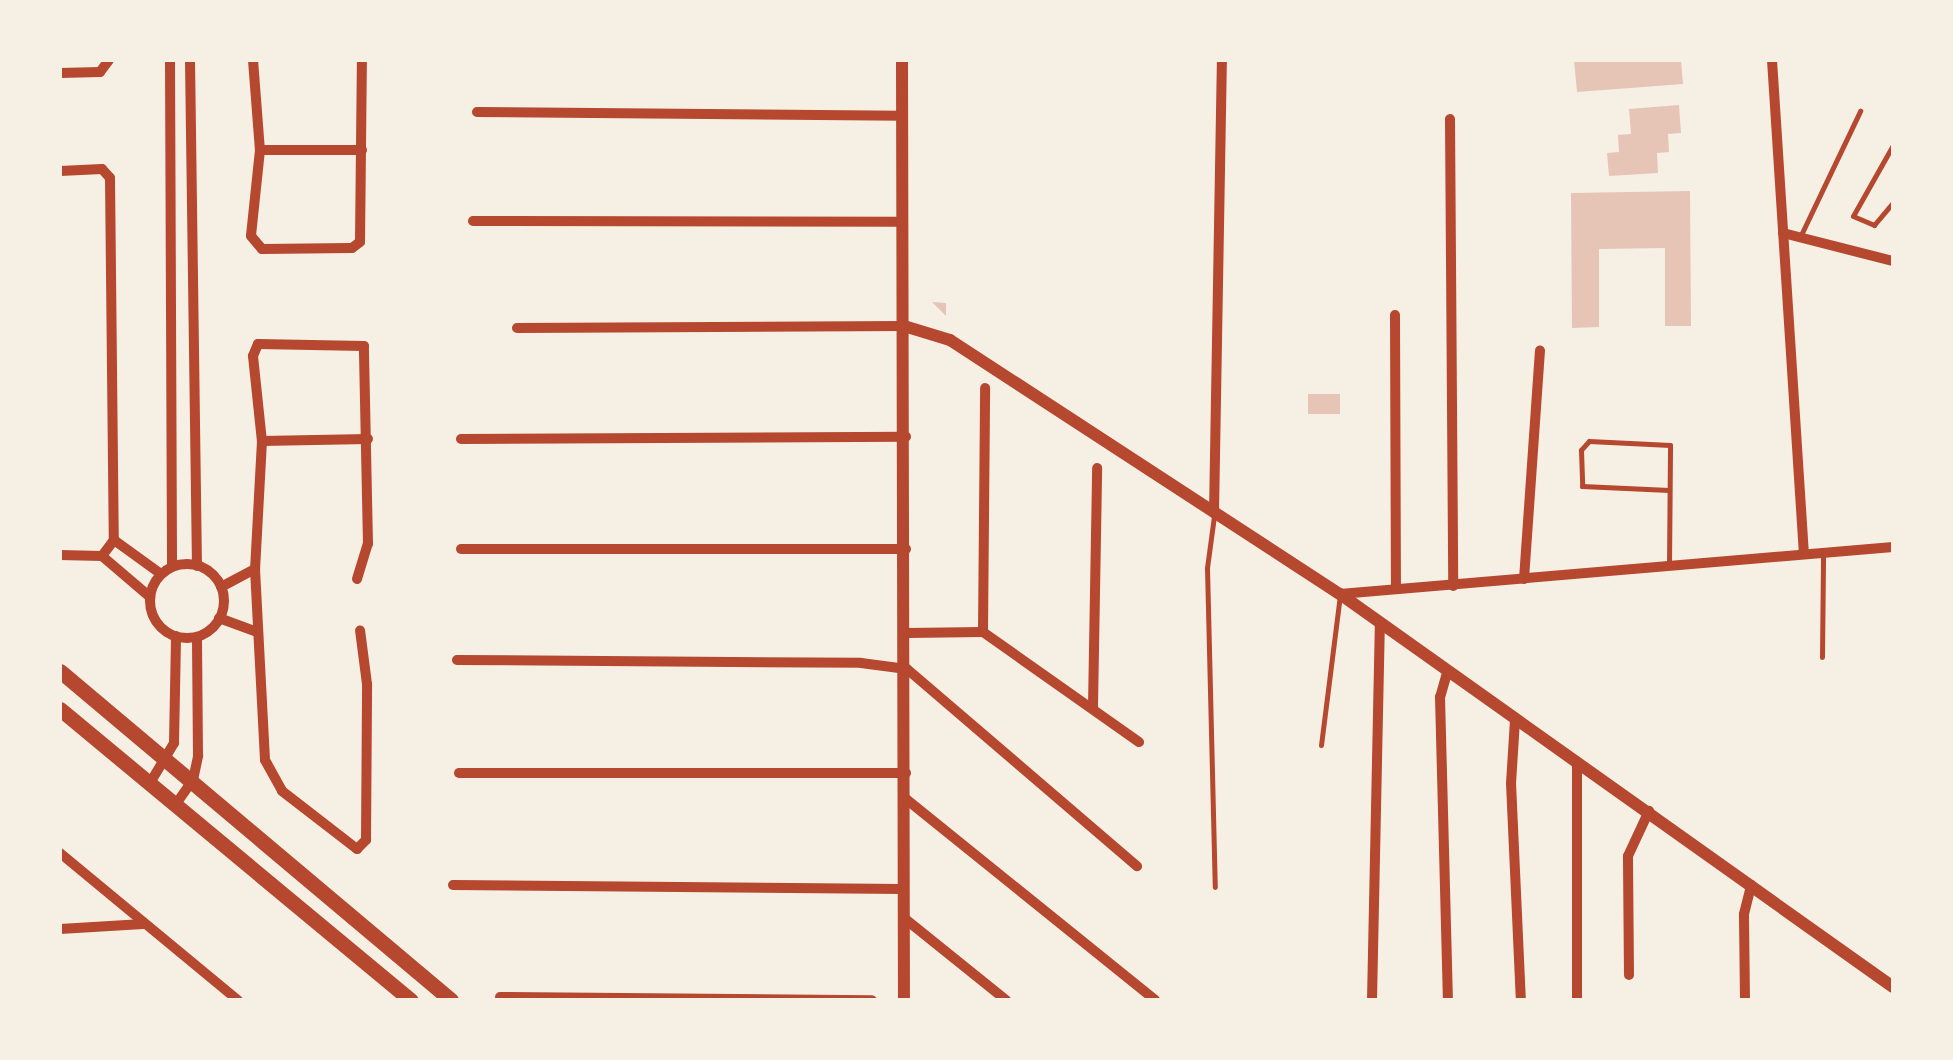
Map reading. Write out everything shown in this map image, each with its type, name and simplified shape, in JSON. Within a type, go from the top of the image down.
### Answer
[{"type":"main road","points":[[60,672],[168,758],[450,1000]]},
{"type":"main road","points":[[60,709],[411,1000]]},
{"type":"street","points":[[60,72],[100,72],[109,60]]},
{"type":"street","points":[[170,60],[172,567]]},
{"type":"street","points":[[190,60],[198,566]]},
{"type":"street","points":[[253,60],[260,150],[253,244],[298,248],[360,242],[362,60]]},
{"type":"street","points":[[902,60],[907,633],[904,1000]]},
{"type":"street","points":[[1214,513],[1222,60]]},
{"type":"street","points":[[1772,60],[1804,554]]},
{"type":"street","points":[[476,112],[902,116]]},
{"type":"street","points":[[1450,120],[1452,586]]},
{"type":"street","points":[[260,150],[362,150]]},
{"type":"street","points":[[60,171],[102,169],[110,178],[114,540],[102,556]]},
{"type":"street","points":[[473,221],[902,222]]},
{"type":"street","points":[[1783,233],[1893,261]]},
{"type":"street","points":[[1395,315],[1396,589]]},
{"type":"street","points":[[516,328],[904,326],[950,340],[1340,594],[1893,987]]},
{"type":"street","points":[[357,579],[368,544],[364,346],[265,342],[253,356],[262,440],[255,569],[270,777],[357,849],[366,840],[367,684],[360,630]]},
{"type":"street","points":[[1524,579],[1540,351]]},
{"type":"street","points":[[983,632],[986,388]]},
{"type":"street","points":[[462,439],[906,437]]},
{"type":"street","points":[[262,440],[368,439]]},
{"type":"street","points":[[1093,707],[1097,468]]},
{"type":"street","points":[[114,540],[162,574]]},
{"type":"street","points":[[1340,594],[1893,547]]},
{"type":"street","points":[[462,548],[906,548]]},
{"type":"street","points":[[60,556],[102,556],[150,597],[156,621],[176,636],[196,636],[220,618]]},
{"type":"street","points":[[150,597],[162,574],[172,567],[198,566],[221,587],[220,618]]},
{"type":"street","points":[[221,587],[255,569]]},
{"type":"street","points":[[220,618],[257,632]]},
{"type":"street","points":[[1372,1000],[1380,622]]},
{"type":"street","points":[[907,633],[983,632],[1139,742]]},
{"type":"street","points":[[150,782],[168,758],[176,735],[176,636]]},
{"type":"street","points":[[176,804],[193,780],[196,636]]},
{"type":"street","points":[[457,660],[861,663],[906,669],[1137,866]]},
{"type":"street","points":[[1447,673],[1440,697],[1448,1000]]},
{"type":"street","points":[[1515,720],[1511,783],[1521,1000]]},
{"type":"street","points":[[1577,762],[1577,1000]]},
{"type":"street","points":[[459,773],[906,773]]},
{"type":"street","points":[[906,799],[1154,1000]]},
{"type":"street","points":[[1630,975],[1628,856],[1649,811]]},
{"type":"street","points":[[60,853],[238,1000]]},
{"type":"street","points":[[1745,1000],[1744,914],[1751,884]]},
{"type":"street","points":[[454,885],[903,889]]},
{"type":"street","points":[[904,918],[1006,1000]]},
{"type":"street","points":[[60,930],[143,924]]},
{"type":"street","points":[[500,997],[872,1000]]},
{"type":"lane","points":[[1800,237],[1860,111]]},
{"type":"lane","points":[[1893,146],[1854,216],[1874,225],[1893,202]]},
{"type":"lane","points":[[1669,490],[1582,486],[1580,450],[1589,441],[1670,445],[1669,566]]},
{"type":"lane","points":[[1214,513],[1207,568],[1216,887]]},
{"type":"lane","points":[[1822,657],[1823,553]]},
{"type":"lane","points":[[1321,745],[1340,594]]},
{"type":"building","points":[[1574,60],[1681,60],[1683,84],[1577,92]]},
{"type":"building","points":[[1679,105],[1681,133],[1668,134],[1669,152],[1657,153],[1658,173],[1609,176],[1607,153],[1619,152],[1618,135],[1631,134],[1629,109]]},
{"type":"building","points":[[1690,191],[1691,326],[1665,326],[1665,248],[1599,249],[1599,327],[1572,328],[1571,193]]},
{"type":"building","points":[[932,302],[946,303],[946,316]]},
{"type":"building","points":[[1308,394],[1340,394],[1340,414],[1308,414]]}]
